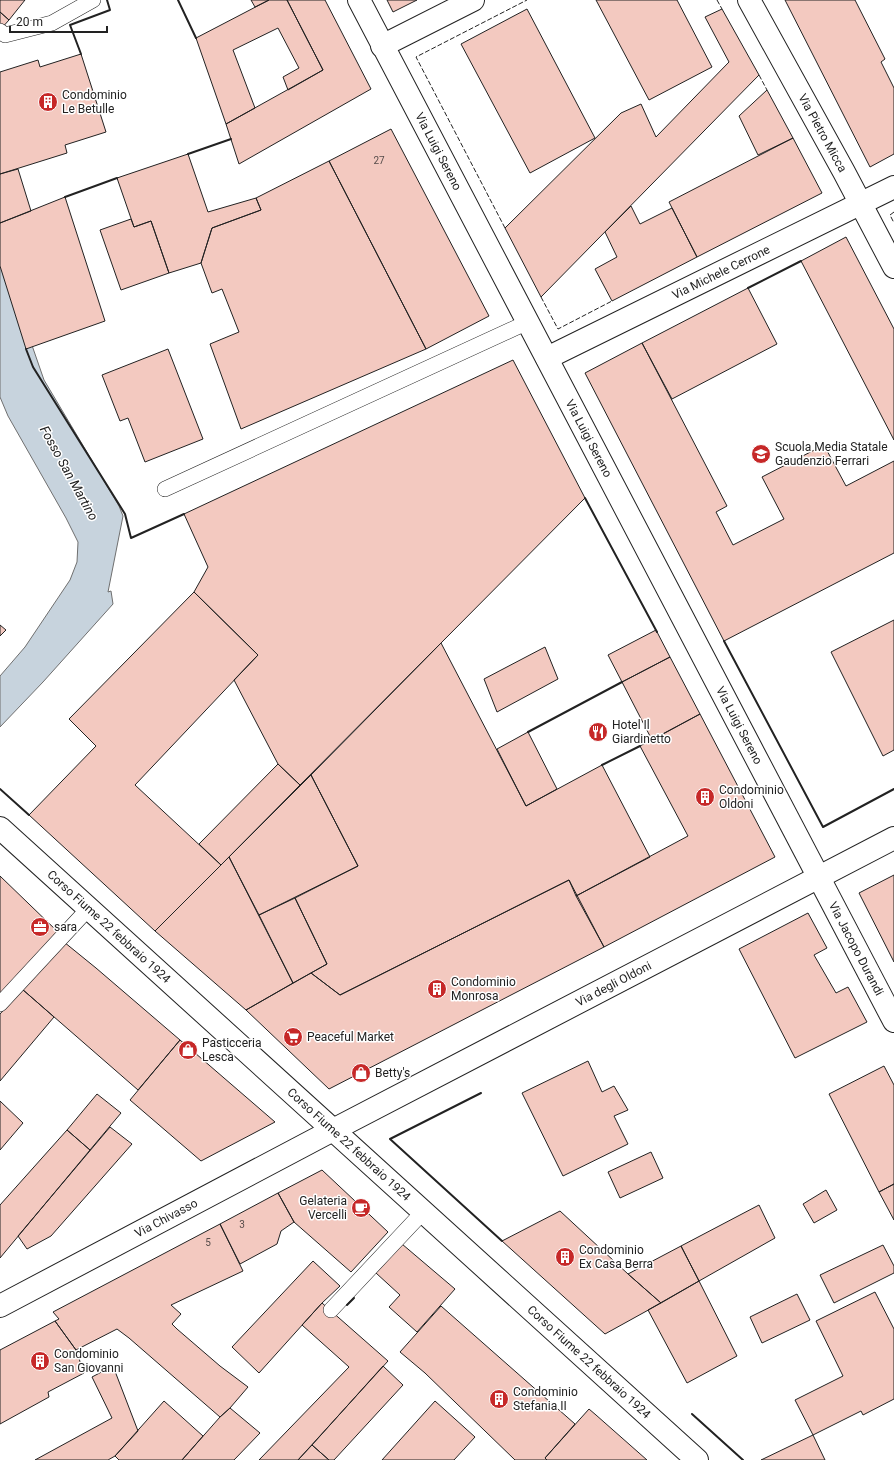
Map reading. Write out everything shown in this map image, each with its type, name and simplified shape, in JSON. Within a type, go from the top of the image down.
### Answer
[{"type":"street","name":"Via Luigi Sereno","points":[[359,0],[818,877]]},
{"type":"street","points":[[382,46],[473,0]]},
{"type":"street","name":"Via Pietro Micca","points":[[749,0],[894,267]]},
{"type":"street","name":"Via Michele Cerrone","points":[[547,358],[861,204],[894,186]]},
{"type":"street","name":"Corso Fiume 22 febbraio 1924","points":[[0,828],[697,1460]]},
{"type":"street","name":"Via degli Oldoni","points":[[333,1130],[894,838]]},
{"type":"street","name":"Via Jacopo Durandi","points":[[818,877],[894,1021]]},
{"type":"street","name":"Via Chivasso","points":[[0,1306],[333,1130]]},
{"type":"lane","points":[[0,31],[5,35],[52,23],[93,0]]},
{"type":"lane","points":[[165,489],[528,322]]},
{"type":"lane","points":[[0,1004],[88,909]]},
{"type":"lane","points":[[331,1310],[359,1286],[423,1212]]},
{"type":"water","name":"Fosso San Martino","points":[[0,253],[44,380],[119,506],[123,516],[108,592],[111,591],[113,604],[43,682],[0,727],[0,676],[25,647],[70,580],[77,562],[78,542],[8,416],[0,397]]},
{"type":"building","points":[[0,0],[25,0],[9,20],[0,12]]},
{"type":"building","points":[[251,0],[269,0],[255,7]]},
{"type":"building","points":[[269,0],[287,0],[323,70],[288,90],[283,77],[299,68],[278,28],[233,50],[255,108],[226,124],[196,38]]},
{"type":"building","points":[[287,0],[325,0],[371,89],[239,164],[226,124],[323,70]]},
{"type":"building","points":[[387,0],[417,0],[393,12]]},
{"type":"building","points":[[596,0],[677,0],[712,67],[649,100]]},
{"type":"building","points":[[785,0],[855,0],[885,59],[881,62],[894,88],[894,154],[870,167]]},
{"type":"building","points":[[527,9],[595,138],[530,173],[461,44]]},
{"type":"building","points":[[722,9],[759,75],[541,297],[505,228],[621,113],[641,104],[656,137],[729,62],[705,17]]},
{"type":"building","points":[[0,12],[9,20],[0,30]]},
{"type":"building","name":"Condominio Le Betulle","points":[[81,54],[106,132],[65,145],[67,153],[0,174],[0,72],[38,60],[40,67]]},
{"type":"building","points":[[767,90],[793,138],[758,155],[739,116]]},
{"type":"building","points":[[391,129],[489,316],[426,349],[329,161]]},
{"type":"building","points":[[793,138],[822,193],[697,257],[669,202]]},
{"type":"building","points":[[188,154],[208,212],[256,198],[261,210],[212,228],[201,263],[169,273],[151,221],[134,227],[117,178]]},
{"type":"building","points":[[329,161],[426,349],[241,429],[210,344],[239,332],[222,289],[212,293],[201,263],[212,228],[261,210],[256,198]]},
{"type":"building","points":[[18,169],[31,211],[0,223],[0,174]]},
{"type":"building","points":[[65,197],[105,321],[26,349],[0,266],[0,223]]},
{"type":"building","points":[[631,206],[640,224],[672,208],[697,257],[612,301],[595,269],[617,257],[605,232]]},
{"type":"building","points":[[131,219],[134,227],[151,221],[169,273],[121,290],[100,230]]},
{"type":"building","points":[[846,237],[894,329],[894,440],[801,261]]},
{"type":"building","points":[[748,288],[777,344],[672,399],[642,343]]},
{"type":"building","points":[[642,343],[727,506],[716,512],[733,545],[784,519],[762,477],[824,445],[846,486],[894,461],[894,553],[724,641],[585,373]]},
{"type":"building","points":[[168,349],[203,439],[145,462],[128,418],[120,421],[102,375]]},
{"type":"building","points":[[513,360],[585,498],[300,785],[278,764],[234,680],[258,655],[194,592],[208,567],[184,514]]},
{"type":"building","points":[[194,592],[258,655],[135,785],[221,865],[155,931],[29,815],[96,746],[69,719]]},
{"type":"building","points":[[894,620],[894,750],[883,756],[831,652]]},
{"type":"building","points":[[0,625],[6,630],[0,636]]},
{"type":"building","points":[[656,630],[670,657],[622,682],[608,655]]},
{"type":"building","points":[[441,643],[526,806],[602,765],[650,857],[576,896],[569,880],[340,995],[311,973],[327,964],[295,898],[358,866],[311,775]]},
{"type":"building","points":[[545,647],[558,679],[497,712],[484,679]]},
{"type":"building","points":[[670,657],[700,714],[652,740],[622,682]]},
{"type":"building","name":"Condominio Oldoni","points":[[700,714],[775,857],[604,947],[576,896],[688,836],[640,746]]},
{"type":"building","points":[[528,732],[557,789],[526,806],[497,749]]},
{"type":"building","points":[[278,764],[300,785],[221,865],[199,844]]},
{"type":"building","points":[[311,775],[358,866],[259,915],[229,857]]},
{"type":"building","points":[[229,857],[293,983],[246,1010],[155,931]]},
{"type":"building","points":[[894,875],[894,962],[859,893]]},
{"type":"building","points":[[0,876],[58,932],[0,996]]},
{"type":"building","name":"Condominio Monrosa","points":[[569,880],[604,947],[329,1089],[246,1010],[311,973],[340,995]]},
{"type":"building","points":[[295,898],[327,964],[293,983],[259,915]]},
{"type":"building","points":[[808,913],[827,948],[814,955],[836,993],[848,987],[867,1022],[795,1058],[739,949]]},
{"type":"building","points":[[64,942],[180,1040],[138,1090],[22,989]]},
{"type":"building","points":[[22,989],[54,1017],[0,1081],[0,1014]]},
{"type":"building","points":[[180,1040],[275,1122],[201,1161],[130,1100]]},
{"type":"building","points":[[588,1061],[602,1092],[614,1086],[628,1110],[614,1116],[628,1144],[563,1176],[522,1093]]},
{"type":"building","points":[[884,1066],[894,1085],[894,1184],[879,1192],[829,1094]]},
{"type":"building","points":[[97,1094],[121,1113],[90,1150],[67,1130]]},
{"type":"building","points":[[0,1101],[23,1123],[0,1150]]},
{"type":"building","points":[[110,1127],[132,1144],[51,1236],[27,1249],[18,1236]]},
{"type":"building","points":[[67,1130],[90,1150],[0,1258],[0,1205]]},
{"type":"building","points":[[651,1152],[663,1178],[620,1198],[608,1172]]},
{"type":"building","points":[[322,1170],[388,1232],[351,1272],[294,1222],[278,1193]]},
{"type":"building","points":[[894,1184],[894,1220],[879,1192]]},
{"type":"building","points":[[826,1190],[837,1210],[814,1223],[803,1204]]},
{"type":"building","points":[[278,1193],[294,1222],[281,1231],[277,1244],[240,1264],[220,1224]]},
{"type":"building","points":[[759,1205],[775,1238],[699,1281],[681,1246]]},
{"type":"building","name":"Condominio Ex Casa Berra","points":[[560,1211],[661,1303],[605,1334],[502,1241]]},
{"type":"building","points":[[220,1224],[243,1271],[171,1305],[181,1314],[172,1324],[220,1366],[248,1387],[220,1417],[117,1329],[76,1350],[55,1321],[59,1319],[53,1312]]},
{"type":"building","points":[[402,1244],[455,1289],[417,1332],[389,1307],[400,1295],[376,1273]]},
{"type":"building","points":[[883,1245],[894,1266],[894,1273],[834,1303],[820,1275]]},
{"type":"building","points":[[681,1246],[699,1281],[661,1303],[628,1274]]},
{"type":"building","points":[[313,1261],[340,1286],[322,1303],[259,1373],[232,1347]]},
{"type":"building","points":[[699,1281],[737,1356],[687,1383],[648,1310]]},
{"type":"building","points":[[875,1292],[894,1329],[894,1399],[863,1415],[861,1411],[813,1435],[795,1400],[843,1376],[816,1321]]},
{"type":"building","points":[[797,1294],[810,1320],[762,1343],[750,1317]]},
{"type":"building","points":[[322,1303],[388,1361],[298,1460],[259,1460],[349,1367],[302,1325]]},
{"type":"building","name":"Condominio Stefania II","points":[[441,1306],[575,1424],[545,1458],[547,1460],[515,1460],[425,1373],[400,1352]]},
{"type":"building","name":"Condominio San Giovanni","points":[[55,1321],[76,1350],[84,1373],[48,1392],[49,1397],[0,1424],[0,1350]]},
{"type":"building","points":[[113,1366],[138,1431],[115,1456],[108,1460],[35,1460],[112,1418],[92,1377]]},
{"type":"building","points":[[383,1366],[403,1385],[334,1460],[329,1460],[312,1445]]},
{"type":"building","points":[[164,1401],[203,1436],[182,1460],[119,1460],[115,1456]]},
{"type":"building","points":[[435,1401],[475,1437],[454,1460],[382,1460]]},
{"type":"building","points":[[230,1408],[260,1433],[234,1460],[182,1460],[220,1417]]},
{"type":"building","points":[[589,1409],[647,1460],[547,1460],[545,1458]]},
{"type":"building","points":[[813,1435],[825,1460],[761,1460]]},
{"type":"building","points":[[312,1445],[329,1460],[298,1460]]},
{"type":"fence","points":[[505,228],[416,57],[527,0]]},
{"type":"fence","points":[[717,0],[722,9]]},
{"type":"fence","points":[[759,75],[767,90]]},
{"type":"fence","points":[[894,212],[890,215],[894,223]]},
{"type":"fence","points":[[541,297],[558,329],[612,301]]},
{"type":"wall","points":[[81,54],[70,25],[110,10],[107,0]]},
{"type":"wall","points":[[178,0],[196,38]]},
{"type":"wall","points":[[188,154],[231,139]]},
{"type":"wall","points":[[65,197],[117,178]]},
{"type":"wall","points":[[748,288],[801,261]]},
{"type":"wall","points":[[26,349],[33,367],[125,514],[131,538],[184,514]]},
{"type":"wall","points":[[585,498],[657,632]]},
{"type":"wall","points":[[724,641],[823,827],[894,789]]},
{"type":"wall","points":[[528,732],[622,682]]},
{"type":"wall","points":[[602,765],[640,746]]},
{"type":"wall","points":[[0,789],[29,815]]},
{"type":"wall","points":[[481,1093],[390,1139],[502,1241]]},
{"type":"wall","points":[[347,1305],[354,1298]]},
{"type":"wall","points":[[692,1414],[743,1460]]},
{"type":"place","name":"Condominio Le Betulle","points":[[48,102]]},
{"type":"place","name":"Scuola Media Statale Gaudenzio Ferrari","points":[[761,454]]},
{"type":"place","name":"Hotel Il Giardinetto","points":[[598,732]]},
{"type":"place","name":"Condominio Oldoni","points":[[705,797]]},
{"type":"place","name":"sara","points":[[40,927]]},
{"type":"place","name":"Condominio Monrosa","points":[[437,989]]},
{"type":"place","name":"Peaceful Market","points":[[293,1037]]},
{"type":"place","name":"Pasticceria Lesca","points":[[188,1050]]},
{"type":"place","name":"Betty's","points":[[361,1073]]},
{"type":"place","name":"Gelateria Vercelli","points":[[361,1208]]},
{"type":"place","name":"Condominio Ex Casa Berra","points":[[565,1257]]},
{"type":"place","name":"Condominio San Giovanni","points":[[40,1361]]},
{"type":"place","name":"Condominio Stefania II","points":[[499,1399]]}]
